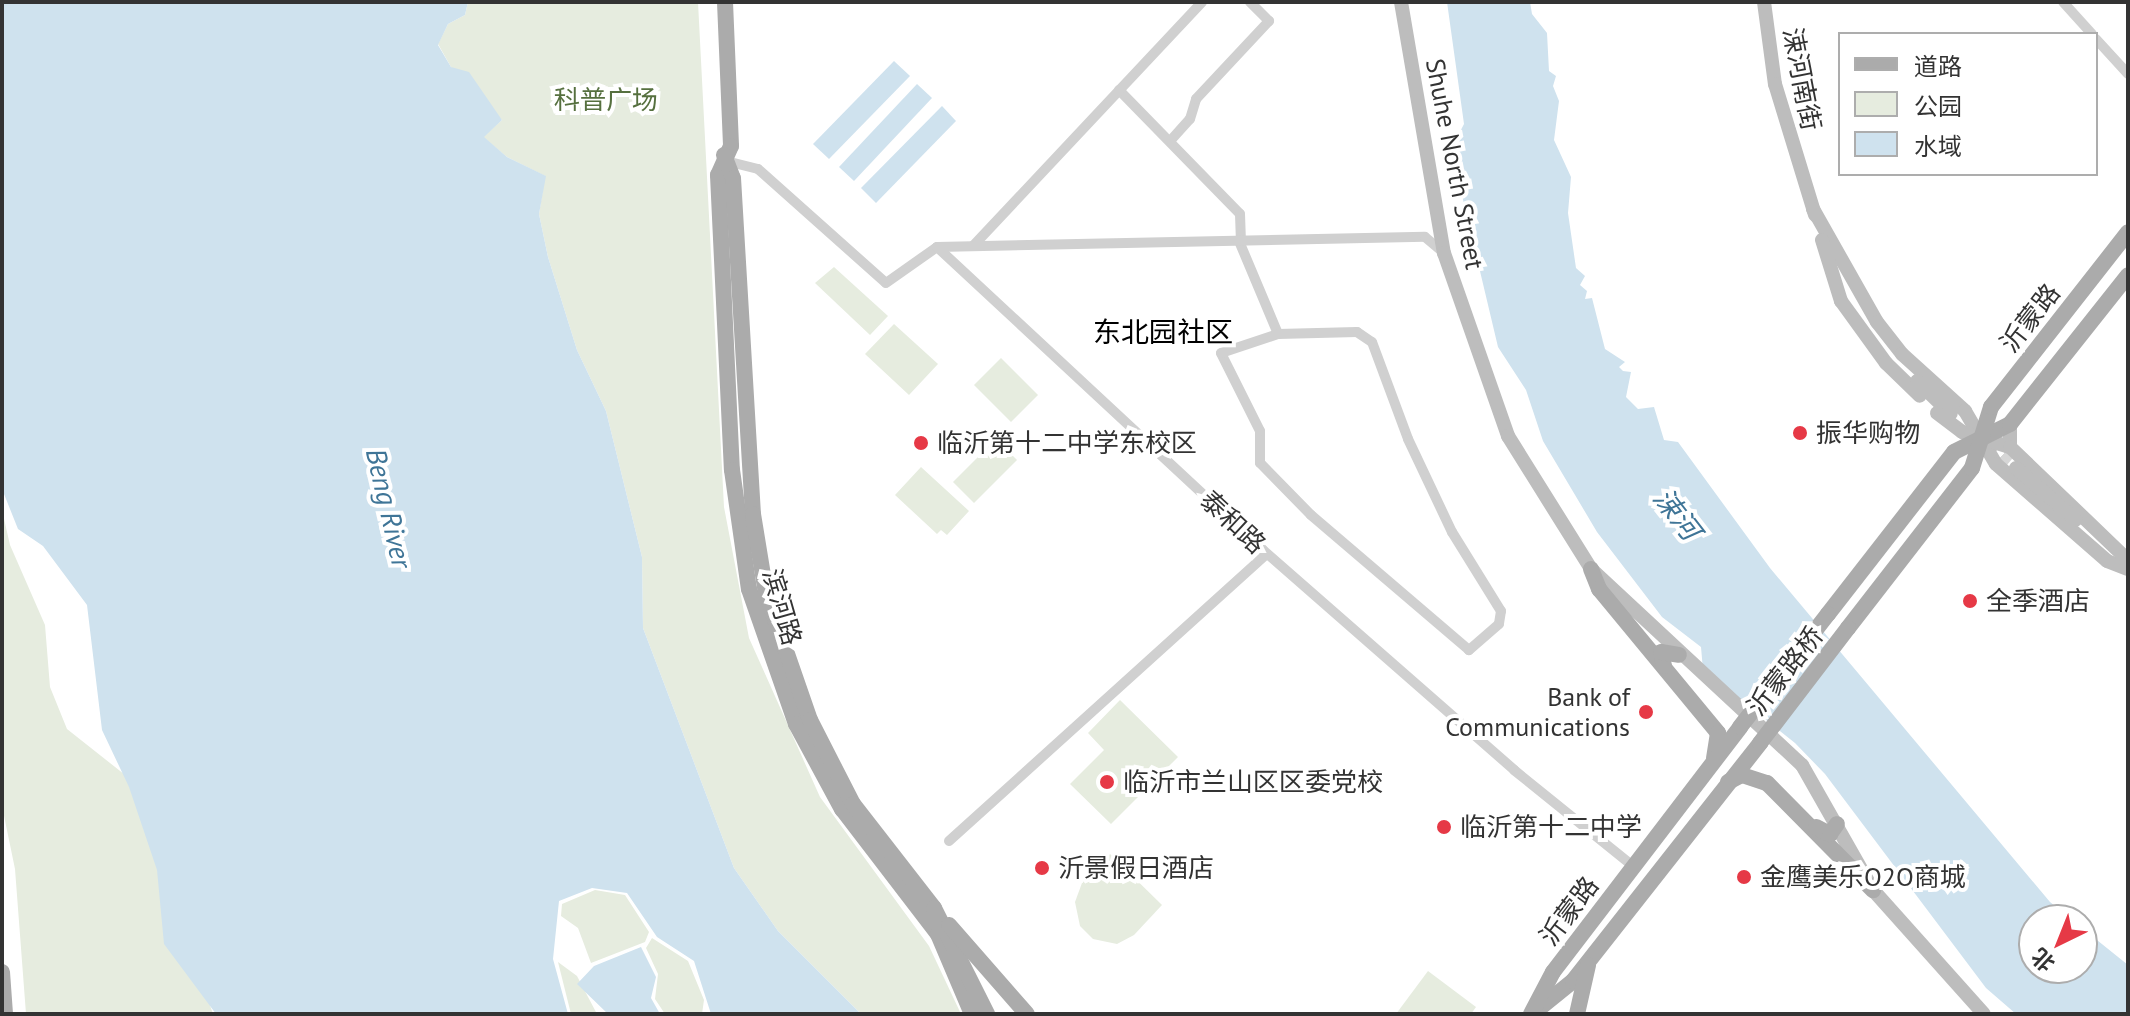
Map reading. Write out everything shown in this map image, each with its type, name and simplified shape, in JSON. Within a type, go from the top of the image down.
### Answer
[{"type":"main road","name":"滨河路","points":[[715,2],[726,161],[733,178],[753,514],[766,593],[810,720],[853,804],[934,908],[987,1014]]},
{"type":"main road","name":"滨河路","points":[[725,2],[731,146],[718,175],[732,470],[749,589],[796,724],[842,809],[938,934],[972,1014]]},
{"type":"main road","name":"Shuhe North Street","points":[[1401,2],[1444,253],[1508,436],[1591,569],[1679,655],[1802,765],[1873,890],[1984,1014]]},
{"type":"main road","name":"涑河南街","points":[[1764,2],[1775,84],[1813,209],[1846,288],[1872,331],[1957,417]]},
{"type":"main road","name":"沂蒙路","points":[[1848,628],[1972,468],[1991,407],[2128,232]]},
{"type":"main road","name":"沂蒙路","points":[[1828,614],[1954,452],[2010,424],[2128,275]]},
{"type":"main road","points":[[1957,417],[1991,407]]},
{"type":"main road","points":[[1957,417],[1981,439],[1996,464],[2107,561],[2128,565]]},
{"type":"main road","points":[[1954,452],[1957,417]]},
{"type":"main road","points":[[2010,424],[2010,447]]},
{"type":"main road","points":[[1981,439],[2010,447],[2128,565]]},
{"type":"main road","points":[[2009,463],[2128,565]]},
{"type":"main road","points":[[1591,569],[1599,589],[1718,733],[1712,764]]},
{"type":"main road","name":"沂蒙路桥","points":[[1740,727],[1828,614]]},
{"type":"main road","name":"沂蒙路桥","points":[[1760,743],[1848,628]]},
{"type":"main road","points":[[1679,655],[1661,652],[1659,659],[1716,723],[1740,727]]},
{"type":"main road","name":"沂蒙路","points":[[1532,1014],[1553,972],[1740,727]]},
{"type":"main road","points":[[1760,743],[1756,767],[1822,833],[1834,833],[1837,824]]},
{"type":"main road","name":"沂蒙路","points":[[1532,1014],[1589,960],[1760,743]]},
{"type":"main road","points":[[1726,783],[1742,775],[1767,783],[1873,890]]},
{"type":"main road","points":[[934,908],[1027,1014]]},
{"type":"main road","points":[[2,953],[5,1014]]},
{"type":"main road","points":[[1577,1014],[1589,960]]},
{"type":"street","points":[[973,246],[1202,2]]},
{"type":"street","points":[[1171,140],[1190,119],[1196,99],[1269,21],[1250,2]]},
{"type":"street","points":[[2063,2],[2090,32]]},
{"type":"street","points":[[2098,41],[2128,74]]},
{"type":"street","points":[[1119,90],[1240,214],[1240,241],[1278,334]]},
{"type":"street","points":[[726,161],[758,169],[886,283],[937,247],[1425,237],[1444,253]]},
{"type":"street","points":[[1425,237],[1437,214]]},
{"type":"street","name":"泰和路","points":[[937,247],[1267,554],[1633,866]]},
{"type":"street","points":[[1357,332],[1372,342],[1408,439],[1452,532],[1501,611],[1499,624],[1469,650],[1311,515],[1260,463],[1260,431],[1221,353],[1278,334],[1357,332]]},
{"type":"street","points":[[949,841],[1267,554]]},
{"type":"green space","name":"科普广场","points":[[468,2],[698,2],[724,507],[749,638],[820,797],[929,946],[961,1014],[861,1014],[778,931],[734,868],[643,628],[642,557],[606,411],[577,350],[548,257],[539,214],[545,176],[507,157],[483,137],[502,120],[451,67],[438,44],[448,24],[465,15]]},
{"type":"green space","points":[[834,267],[888,316],[870,335],[815,283]]},
{"type":"green space","points":[[894,324],[938,364],[909,395],[865,354]]},
{"type":"green space","points":[[1001,358],[1038,395],[1011,422],[974,385]]},
{"type":"green space","points":[[996,439],[1017,460],[974,503],[953,482]]},
{"type":"green space","points":[[921,467],[969,511],[947,535],[941,530],[937,534],[895,495]]},
{"type":"green space","points":[[2,510],[10,545],[45,625],[50,687],[67,729],[134,782],[213,1014],[26,1014],[15,869],[2,806]]},
{"type":"green space","points":[[1120,700],[1178,757],[1111,824],[1070,784],[1104,750],[1088,733]]},
{"type":"green space","points":[[1110,854],[1162,905],[1134,935],[1117,944],[1093,939],[1080,926],[1075,902],[1082,883]]},
{"type":"green space","points":[[595,890],[625,895],[649,932],[645,942],[591,963],[578,928],[561,916],[562,904]]},
{"type":"green space","points":[[652,938],[688,961],[704,1000],[702,1014],[665,1014],[655,999],[658,974],[646,948]]},
{"type":"green space","points":[[558,962],[577,976],[597,1014],[571,1014]]},
{"type":"green space","points":[[1428,971],[1476,1007],[1471,1014],[1396,1014]]},
{"type":"water","name":"Beng River","points":[[2,2],[468,2],[465,15],[448,24],[438,45],[451,67],[469,72],[502,120],[484,137],[507,157],[546,176],[539,214],[548,257],[577,350],[606,411],[642,557],[643,628],[734,868],[778,931],[861,1014],[711,1014],[694,961],[657,937],[627,893],[592,888],[559,901],[553,959],[568,1014],[216,1014],[164,944],[157,870],[129,787],[102,730],[87,605],[43,546],[18,529],[2,489]]},
{"type":"water","name":"涑河","points":[[1447,2],[1530,2],[1532,14],[1547,33],[1549,71],[1556,76],[1553,86],[1559,101],[1554,140],[1571,177],[1568,213],[1576,268],[1585,276],[1580,285],[1587,291],[1585,299],[1592,298],[1605,349],[1625,362],[1619,367],[1623,371],[1631,372],[1626,397],[1638,409],[1654,407],[1664,440],[1678,442],[1770,568],[2052,904],[2018,904],[2018,984],[2098,984],[2098,941],[2128,965],[2128,1014],[2016,1014],[1986,988],[1825,774],[1795,743],[1703,670],[1701,647],[1662,617],[1597,532],[1543,441],[1526,390],[1498,347],[1451,149],[1464,124]]},
{"type":"water","points":[[894,61],[910,76],[829,159],[813,144]]},
{"type":"water","points":[[917,84],[932,98],[854,181],[839,167]]},
{"type":"water","points":[[942,106],[956,121],[876,203],[861,188]]},
{"type":"water","points":[[641,947],[656,977],[651,998],[660,1014],[608,1014],[577,984],[594,966]]},
{"type":"tunnel","points":[[1985,443],[2009,463]]},
{"type":"place","name":"振华购物","points":[[1800,433]]},
{"type":"place","name":"临沂第十二中学东校区","points":[[921,443]]},
{"type":"place","name":"全季酒店","points":[[1970,601]]},
{"type":"place","name":"Bank of Communications","points":[[1646,712]]},
{"type":"place","name":"临沂市兰山区区委党校","points":[[1107,782]]},
{"type":"place","name":"临沂第十二中学","points":[[1444,827]]},
{"type":"place","name":"沂景假日酒店","points":[[1042,868]]},
{"type":"place","name":"金鹰美乐O2O商城","points":[[1744,877]]},
{"type":"district","name":"东北园社区","points":[[1163,332]]}]
